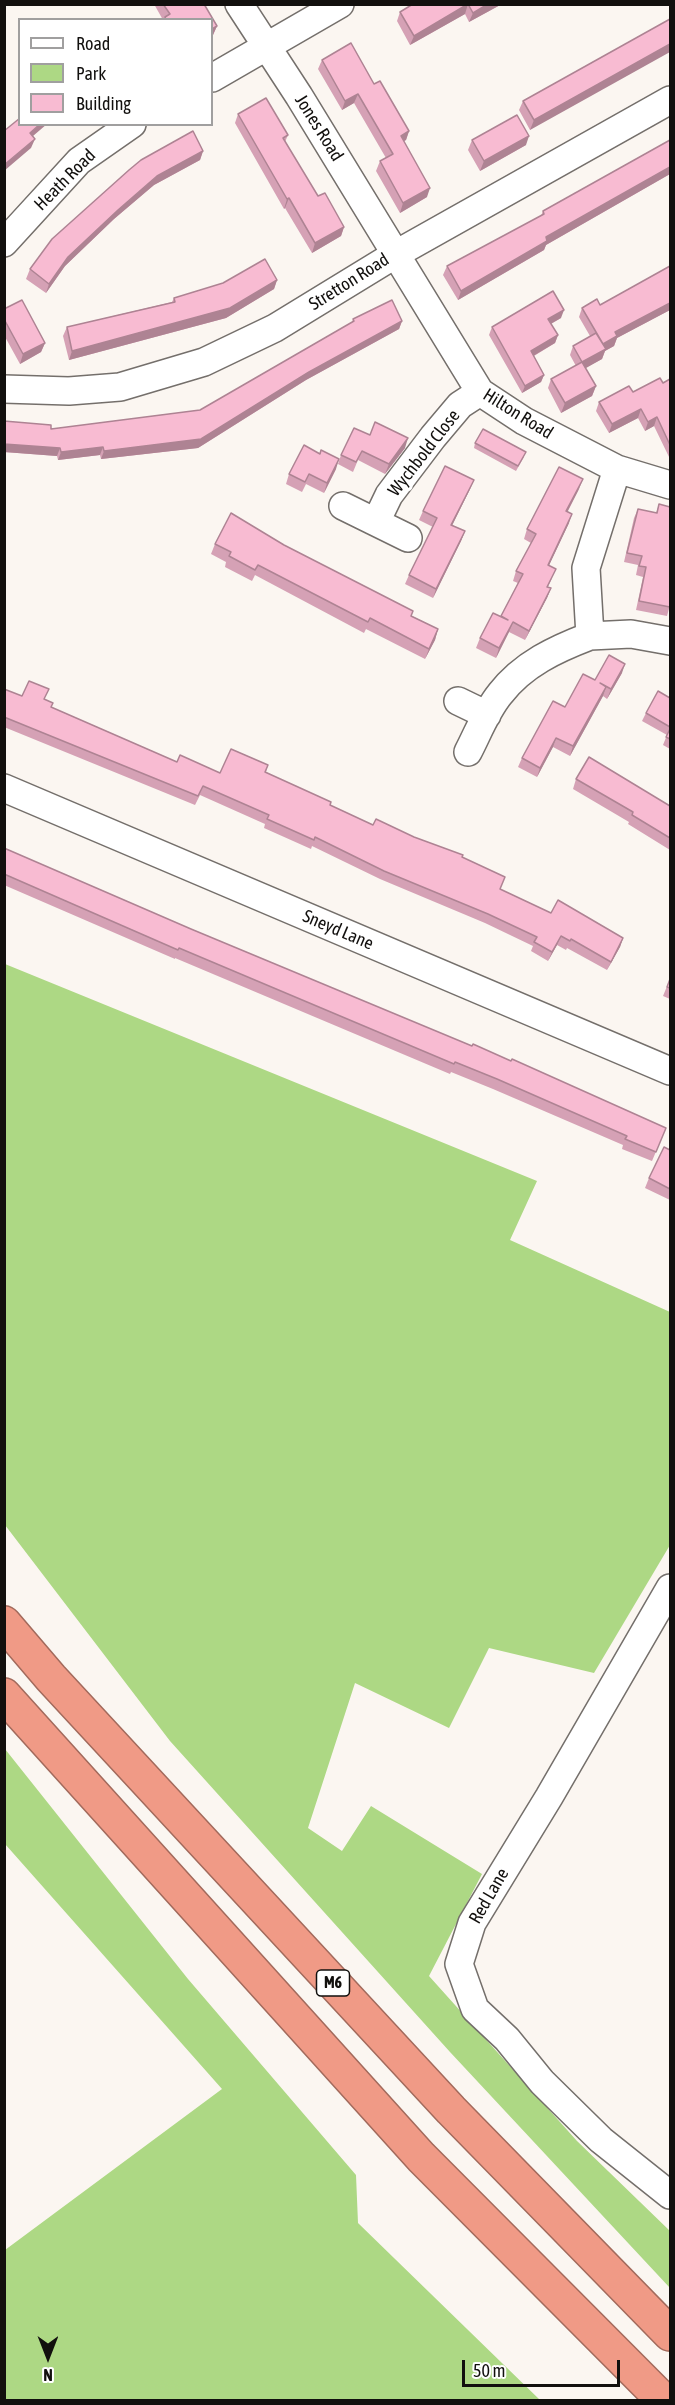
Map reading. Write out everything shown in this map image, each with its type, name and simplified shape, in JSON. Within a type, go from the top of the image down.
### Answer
[{"type":"highway","name":"M6","points":[[4,1623],[51,1678],[451,2110],[670,2334]]},
{"type":"highway","points":[[4,1695],[422,2157],[663,2400]]},
{"type":"street","name":"Jones Road","points":[[239,4],[299,96],[396,254]]},
{"type":"street","points":[[213,77],[340,4]]},
{"type":"street","name":"Stretton Road","points":[[4,389],[69,391],[120,387],[204,362],[275,328],[396,254],[670,100]]},
{"type":"street","name":"Heath Road","points":[[4,243],[79,160],[129,126]]},
{"type":"street","name":"Hilton Road","points":[[396,254],[480,392],[524,421],[617,469],[670,485]]},
{"type":"street","name":"Wychbold Close","points":[[376,522],[389,495],[433,437],[460,405],[480,392]]},
{"type":"street","points":[[590,636],[586,568],[617,469]]},
{"type":"street","points":[[343,506],[408,538]]},
{"type":"street","points":[[468,752],[499,695],[511,681],[535,661],[590,636],[630,634],[670,641]]},
{"type":"street","points":[[458,701],[487,716]]},
{"type":"street","name":"Sneyd Lane","points":[[4,789],[670,1071]]},
{"type":"street","name":"Red Lane","points":[[670,1588],[549,1797],[472,1923],[459,1964],[475,2009],[507,2039],[542,2082],[602,2140],[670,2195]]},
{"type":"green space","points":[[5,964],[537,1181],[510,1240],[670,1312],[670,1545],[594,1673],[489,1648],[449,1728],[355,1683],[308,1828],[342,1851],[371,1806],[482,1874],[429,1976],[577,2141],[670,2231],[670,2288],[450,2052],[170,1741],[5,1525]]},
{"type":"green space","points":[[5,1749],[188,1979],[356,2175],[358,2223],[540,2400],[5,2400],[5,2250],[222,2089],[5,1844]]},
{"type":"building","points":[[163,4],[204,4],[212,18],[165,18],[170,14]]},
{"type":"building","points":[[413,4],[468,4],[414,36],[400,12]]},
{"type":"building","points":[[468,4],[488,4],[473,13]]},
{"type":"building","points":[[670,19],[670,44],[534,120],[523,101]]},
{"type":"building","points":[[351,43],[374,84],[380,81],[409,131],[401,136],[430,188],[403,203],[380,161],[393,154],[358,94],[345,101],[322,60]]},
{"type":"building","points":[[266,98],[288,135],[283,138],[318,196],[325,193],[344,227],[315,243],[238,114]]},
{"type":"building","points":[[517,115],[529,136],[484,161],[472,140]]},
{"type":"building","points":[[18,120],[18,126],[38,126],[30,133],[35,139],[4,165],[4,131]]},
{"type":"building","points":[[193,131],[203,151],[157,176],[68,257],[49,284],[30,269],[52,239],[129,170],[141,160]]},
{"type":"building","points":[[670,140],[670,167],[546,237],[547,241],[461,291],[447,266],[544,214],[543,211]]},
{"type":"building","points":[[265,259],[277,280],[230,308],[72,351],[67,327],[175,302],[174,298],[223,283]]},
{"type":"building","points":[[670,266],[670,303],[615,332],[617,336],[603,344],[582,308],[597,299],[600,305]]},
{"type":"building","points":[[553,291],[564,310],[548,319],[558,335],[531,351],[544,375],[525,386],[492,327]]},
{"type":"building","points":[[22,300],[45,343],[23,354],[4,319],[4,309]]},
{"type":"building","points":[[392,300],[402,321],[309,372],[201,439],[104,451],[103,447],[61,452],[60,448],[4,444],[4,421],[51,425],[51,429],[200,410],[354,321],[353,319]]},
{"type":"building","points":[[596,333],[606,349],[582,362],[573,346]]},
{"type":"building","points":[[582,362],[596,386],[565,403],[551,379]]},
{"type":"building","points":[[660,378],[663,383],[670,379],[670,445],[657,417],[648,422],[641,409],[612,424],[599,402],[629,386],[633,392]]},
{"type":"building","points":[[375,422],[408,438],[389,464],[362,451],[356,462],[341,455],[354,428],[370,435]]},
{"type":"building","points":[[483,429],[526,452],[518,466],[475,443]]},
{"type":"building","points":[[304,445],[320,454],[321,450],[339,459],[327,483],[309,474],[305,482],[289,474]]},
{"type":"building","points":[[445,466],[474,480],[451,525],[465,531],[436,589],[409,575],[437,518],[423,511]]},
{"type":"building","points":[[559,467],[583,479],[566,511],[572,514],[548,565],[556,569],[547,587],[551,588],[529,631],[513,622],[499,648],[480,638],[493,613],[508,620],[501,616],[523,574],[516,571],[536,534],[527,529]]},
{"type":"building","points":[[659,504],[670,507],[670,607],[639,601],[646,567],[639,566],[642,556],[627,553],[638,509],[657,513]]},
{"type":"building","points":[[231,513],[284,545],[413,611],[411,616],[438,629],[429,649],[370,618],[368,622],[258,565],[255,570],[229,556],[231,552],[215,544]]},
{"type":"building","points":[[609,655],[625,664],[611,689],[600,683],[606,687],[573,746],[556,738],[540,768],[522,758],[553,701],[565,707],[583,674],[595,680]]},
{"type":"building","points":[[29,681],[49,689],[44,699],[53,703],[51,707],[177,762],[180,755],[220,773],[231,749],[268,765],[265,772],[331,802],[330,805],[373,825],[376,819],[414,837],[463,855],[462,857],[505,877],[500,889],[551,913],[558,900],[623,938],[611,962],[571,939],[570,941],[561,936],[552,952],[534,942],[537,937],[384,871],[315,837],[314,840],[267,819],[269,815],[203,786],[198,796],[4,717],[4,689],[22,696]]},
{"type":"building","points":[[658,691],[670,698],[670,727],[646,713]]},
{"type":"building","points":[[589,757],[670,806],[670,838],[632,815],[633,812],[576,779]]},
{"type":"building","points":[[4,848],[472,1046],[473,1044],[511,1061],[512,1059],[666,1128],[656,1152],[625,1139],[627,1136],[497,1079],[455,1062],[454,1064],[179,948],[178,950],[4,874]]},
{"type":"building","points":[[664,1147],[670,1150],[670,1189],[649,1178]]}]
